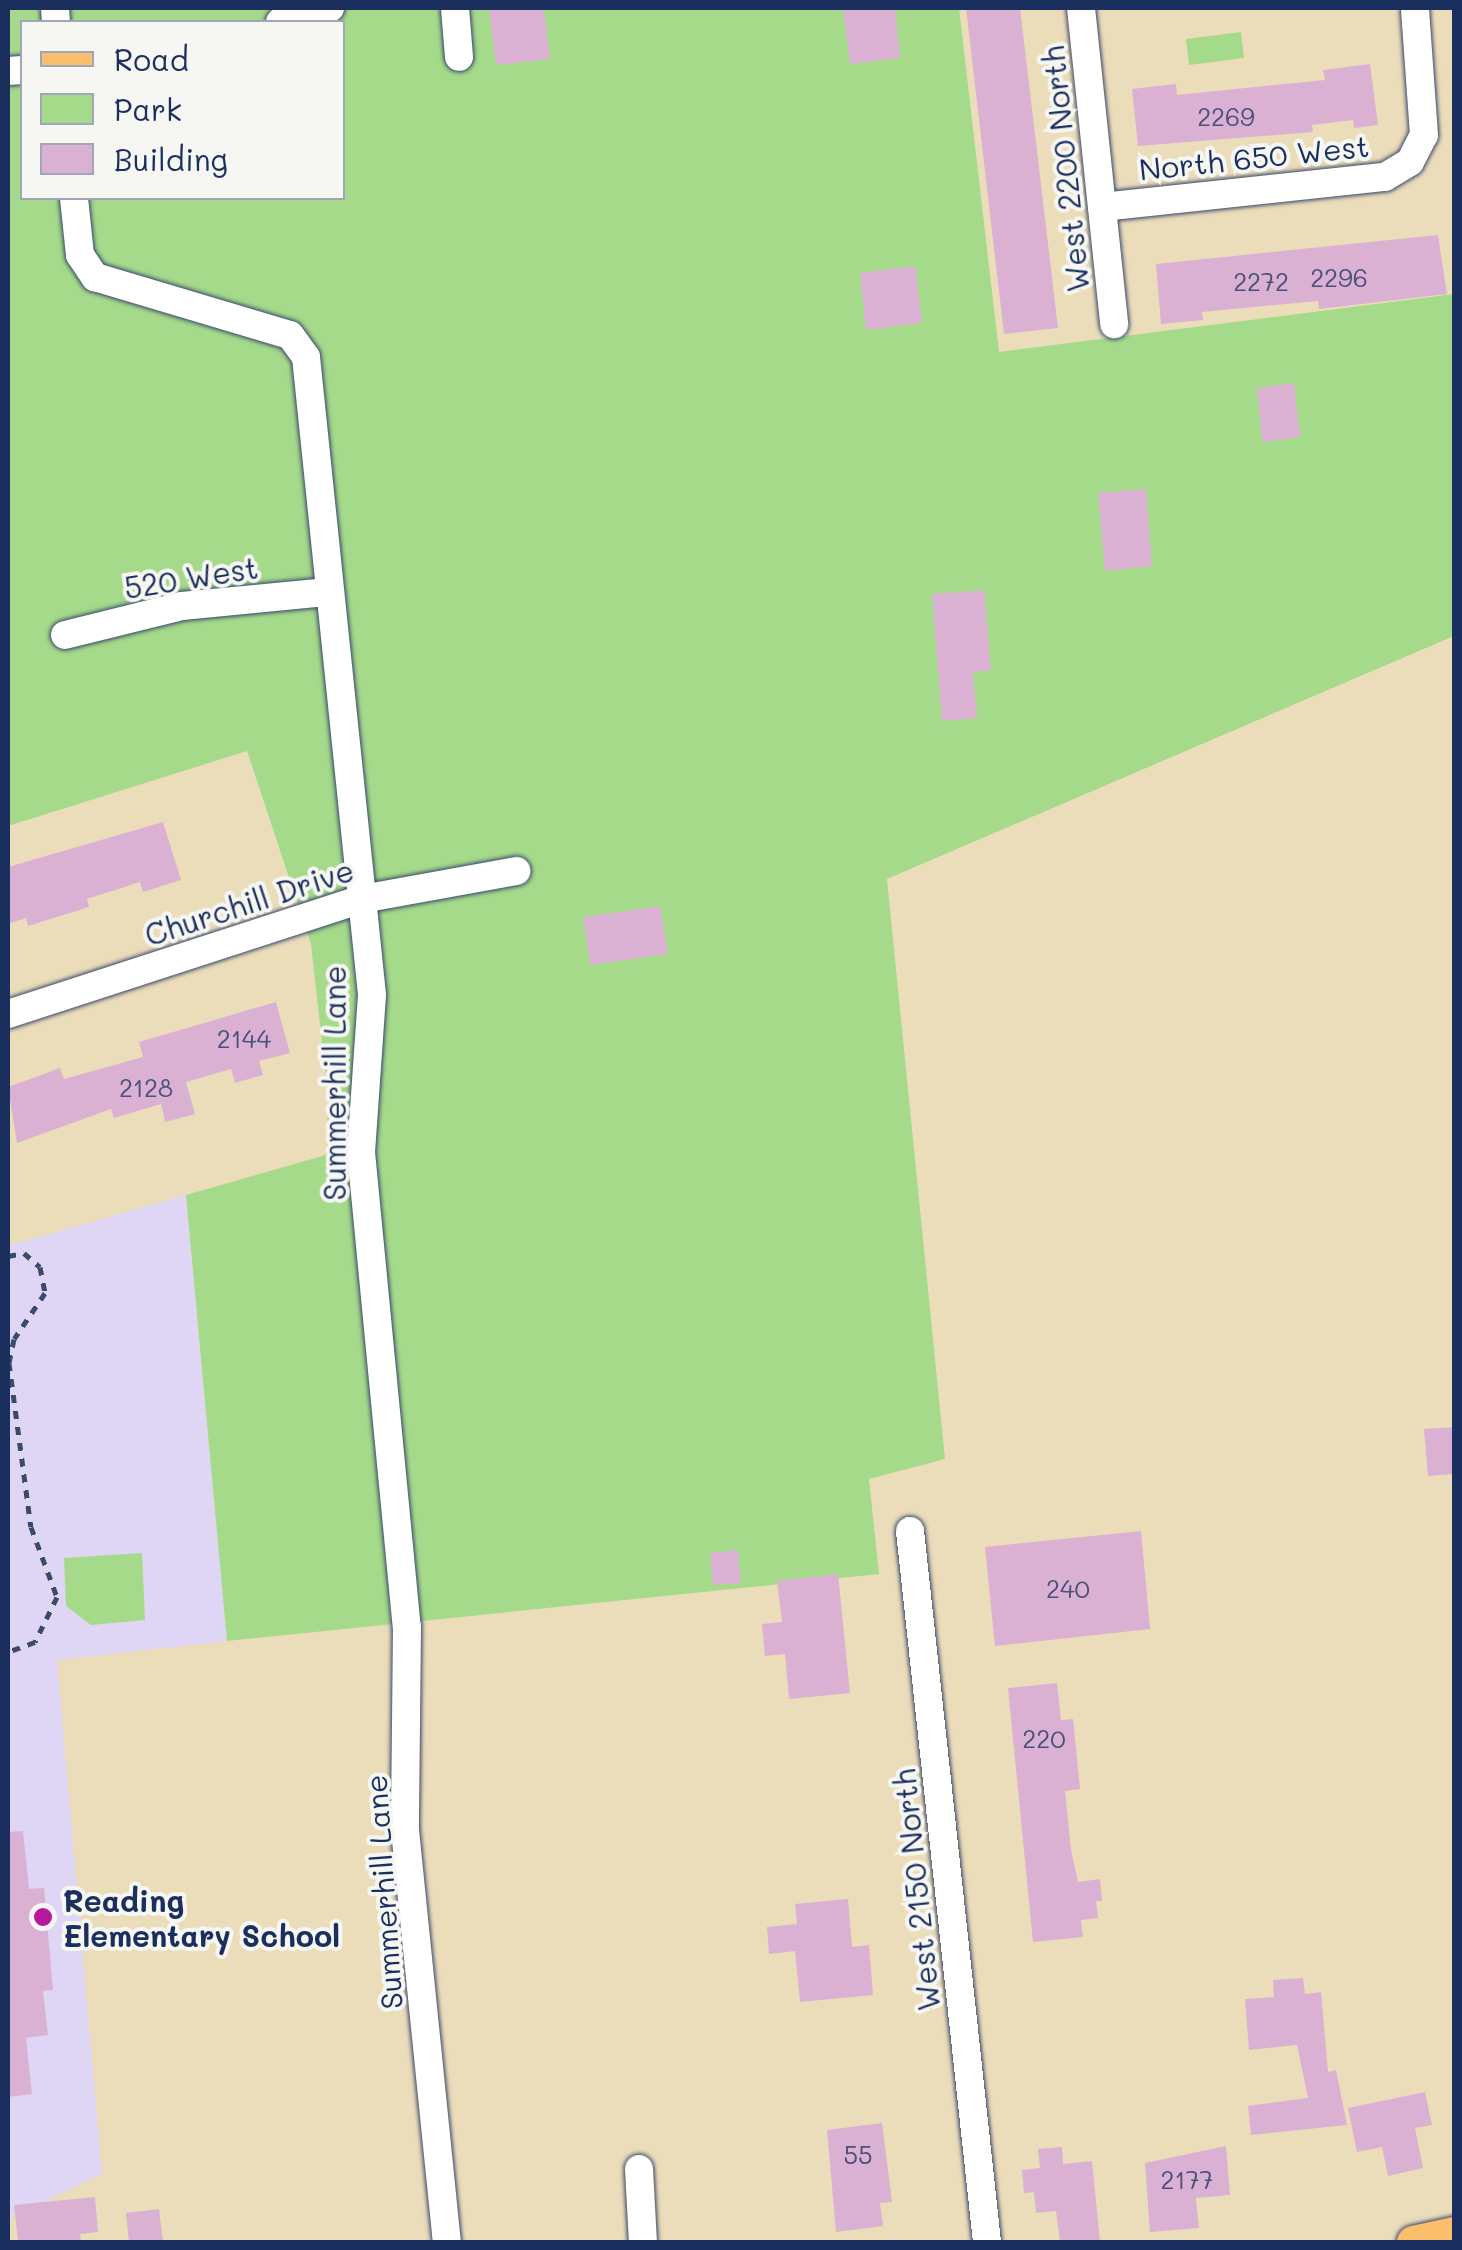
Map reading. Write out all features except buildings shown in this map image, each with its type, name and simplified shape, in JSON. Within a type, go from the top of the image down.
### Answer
[{"type":"main road","points":[[1413,2242],[1454,2234]]},
{"type":"street","points":[[297,20],[314,18],[330,8]]},
{"type":"street","points":[[455,8],[459,57]]},
{"type":"street","name":"West 2200 North","points":[[1080,8],[1114,324]]},
{"type":"street","name":"North 650 West","points":[[1102,207],[1385,177],[1410,162],[1424,135],[1415,8]]},
{"type":"street","name":"Summerhill Lane","points":[[74,200],[80,255],[95,277],[290,335],[306,358],[372,996],[361,1152],[407,1627],[405,1830],[447,2242]]},
{"type":"street","name":"520 West","points":[[65,635],[182,606],[328,592]]},
{"type":"street","name":"Churchill Drive","points":[[8,1014],[362,899],[516,871]]},
{"type":"street","name":"West 2150 North","points":[[910,1530],[987,2242]]},
{"type":"street","points":[[639,2169],[643,2242]]},
{"type":"path","points":[[8,1256],[24,1253],[40,1267],[45,1293],[14,1339],[9,1363],[31,1526],[57,1597],[35,1642],[8,1652]]},
{"type":"shaded area","name":"Reading Elementary School","points":[[186,1195],[227,1641],[57,1660],[102,2174],[8,2219],[8,1246]]},
{"type":"green space","points":[[8,8],[959,8],[999,352],[1454,294],[1454,636],[887,879],[945,1459],[869,1479],[879,1574],[227,1641],[186,1195],[326,1155],[328,1096],[311,944],[247,751],[8,826]]},
{"type":"green space","points":[[1241,32],[1244,58],[1189,65],[1186,39]]},
{"type":"green space","points":[[142,1553],[145,1620],[91,1625],[66,1606],[64,1558]]},
{"type":"place","name":"Reading Elementary School","points":[[43,1917]]}]
